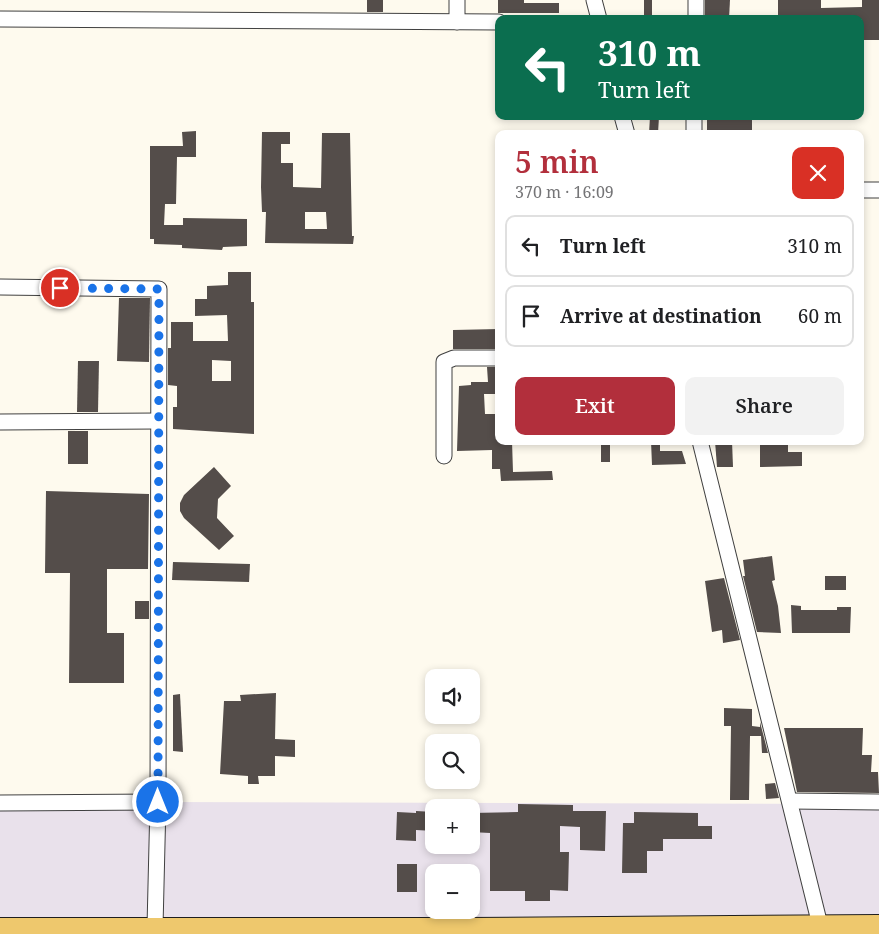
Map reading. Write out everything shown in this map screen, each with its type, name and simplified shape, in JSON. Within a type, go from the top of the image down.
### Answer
[{"type":"main road","points":[[0,928],[155,927],[467,931],[719,930],[879,925]]},
{"type":"street","points":[[457,0],[457,22]]},
{"type":"street","points":[[594,0],[598,15]]},
{"type":"street","points":[[696,0],[696,15]]},
{"type":"street","points":[[0,19],[495,22]]},
{"type":"street","points":[[864,190],[879,190]]},
{"type":"street","points":[[0,287],[159,289],[158,802],[155,927]]},
{"type":"street","points":[[444,456],[444,362],[454,358],[495,358]]},
{"type":"street","points":[[0,422],[158,421]]},
{"type":"street","points":[[701,445],[820,926]]},
{"type":"street","points":[[790,800],[879,802]]},
{"type":"street","points":[[0,803],[158,802]]},
{"type":"shaded area","points":[[0,803],[425,803],[425,854],[480,854],[480,803],[879,804],[879,934],[0,934]]},
{"type":"building","points":[[367,0],[383,0],[383,12],[367,12]]},
{"type":"building","points":[[498,0],[524,0],[524,3],[559,3],[559,13],[498,13]]},
{"type":"building","points":[[644,0],[652,0],[652,15],[644,15]]},
{"type":"building","points":[[705,0],[730,0],[729,15],[705,15]]},
{"type":"building","points":[[778,0],[821,0],[821,8],[862,7],[862,0],[879,0],[879,40],[864,40],[864,15],[778,15]]},
{"type":"building","points":[[650,120],[659,120],[658,130],[649,130]]},
{"type":"building","points":[[707,120],[752,120],[752,130],[707,130]]},
{"type":"building","points":[[196,131],[196,157],[177,157],[176,204],[165,204],[164,225],[183,225],[183,218],[247,219],[247,246],[223,247],[222,250],[182,248],[182,245],[154,244],[154,239],[150,239],[150,146],[183,146],[182,132]]},
{"type":"building","points":[[262,132],[290,132],[290,144],[281,144],[281,163],[293,163],[293,187],[321,188],[322,133],[350,133],[353,244],[265,243],[266,212],[262,212]],"holes":[[[305,212],[326,212],[327,229],[305,229]]]},
{"type":"building","points":[[228,272],[251,272],[251,302],[254,302],[254,434],[173,429],[173,407],[177,407],[177,386],[168,385],[168,348],[171,348],[171,322],[193,322],[193,341],[228,341],[227,315],[195,316],[195,299],[207,299],[207,286],[228,285]],"holes":[[[212,360],[231,361],[231,381],[212,381]]]},
{"type":"building","points":[[119,298],[150,298],[149,362],[117,361]]},
{"type":"building","points":[[495,329],[495,349],[453,349],[453,330]]},
{"type":"building","points":[[78,361],[99,361],[98,412],[77,412]]},
{"type":"building","points":[[487,367],[495,367],[495,394],[484,394],[485,414],[495,414],[495,445],[512,445],[513,472],[552,471],[553,480],[501,481],[500,469],[492,469],[492,450],[457,451],[459,386],[471,385],[471,382],[488,382]]},
{"type":"building","points":[[68,431],[88,431],[88,464],[68,464]]},
{"type":"building","points":[[601,445],[610,445],[610,462],[601,462]]},
{"type":"building","points":[[651,445],[660,445],[660,451],[682,451],[686,464],[652,465]]},
{"type":"building","points":[[715,445],[732,445],[733,467],[717,467]]},
{"type":"building","points":[[760,445],[788,445],[788,452],[802,452],[802,466],[760,467]]},
{"type":"building","points":[[214,467],[231,486],[218,499],[217,518],[234,536],[219,550],[184,518],[180,511],[180,503],[184,495]]},
{"type":"building","points":[[46,491],[149,494],[148,569],[107,569],[107,633],[124,633],[124,683],[69,683],[70,573],[45,573]]},
{"type":"building","points":[[772,556],[775,580],[772,581],[778,606],[781,633],[757,632],[743,576],[745,576],[743,560]]},
{"type":"building","points":[[173,562],[250,564],[249,582],[172,580]]},
{"type":"building","points":[[825,576],[846,576],[846,590],[825,590]]},
{"type":"building","points":[[724,578],[740,640],[723,643],[722,630],[712,632],[705,581]]},
{"type":"building","points":[[135,601],[149,601],[149,619],[135,619]]},
{"type":"building","points":[[791,605],[801,606],[801,610],[837,610],[837,607],[851,607],[850,633],[792,633]]},
{"type":"building","points":[[276,693],[275,739],[295,740],[295,757],[275,756],[275,776],[258,776],[259,784],[248,784],[248,776],[220,774],[224,701],[241,701],[240,695]]},
{"type":"building","points":[[180,694],[183,752],[173,751],[173,695]]},
{"type":"building","points":[[724,708],[752,709],[752,726],[760,727],[760,722],[768,753],[762,753],[761,736],[750,736],[749,800],[730,800],[731,726],[724,726]]},
{"type":"building","points":[[784,728],[863,728],[862,755],[872,755],[871,772],[878,772],[879,793],[797,792]]},
{"type":"building","points":[[775,783],[779,798],[766,799],[765,784]]},
{"type":"building","points":[[518,804],[573,805],[573,811],[606,811],[605,851],[580,850],[580,827],[560,826],[560,852],[569,852],[568,891],[550,890],[550,901],[525,901],[525,891],[490,891],[490,833],[480,832],[480,813],[518,812]]},
{"type":"building","points":[[416,811],[425,812],[425,830],[416,830],[416,841],[396,840],[397,812],[416,813]]},
{"type":"building","points":[[634,812],[698,813],[698,826],[712,826],[712,839],[663,839],[663,851],[647,851],[647,873],[622,873],[623,823],[634,823]]},
{"type":"building","points":[[397,864],[417,864],[417,892],[397,892]]},
{"type":"route","points":[[60,288],[159,289],[158,802]]}]
